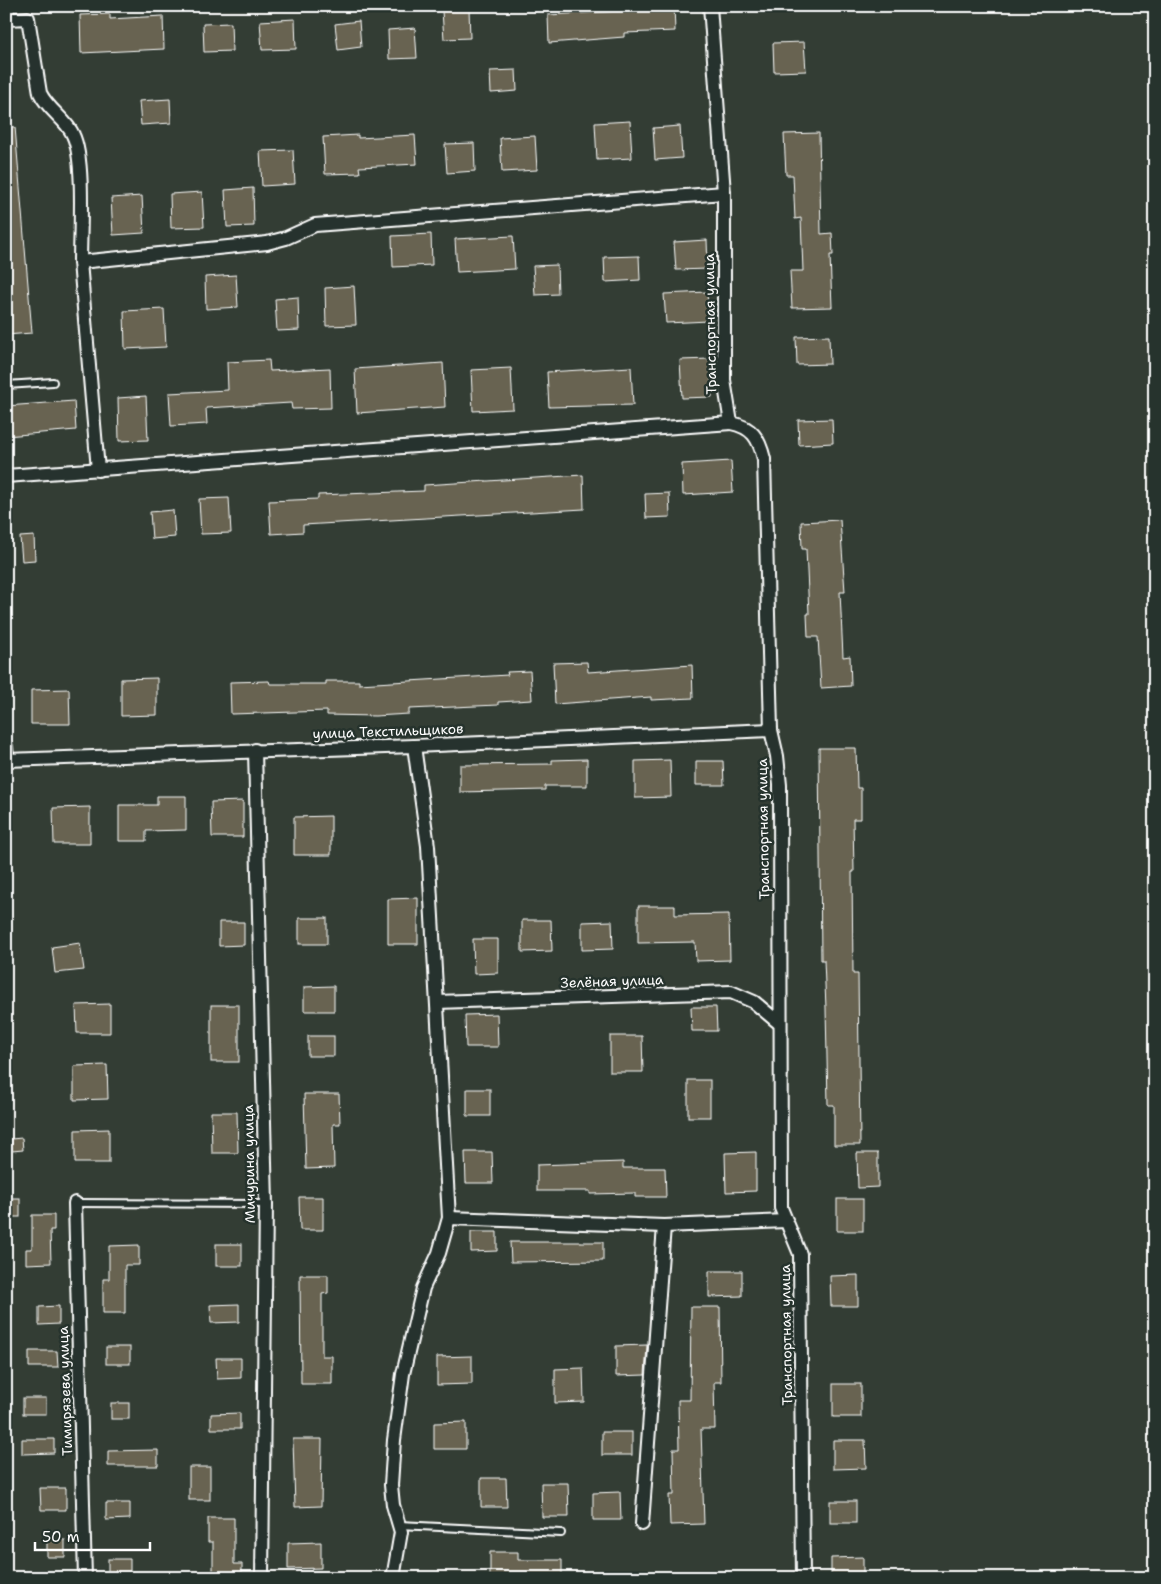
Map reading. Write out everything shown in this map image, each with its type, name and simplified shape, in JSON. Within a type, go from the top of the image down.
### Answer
[{"type":"street","name":"Транспортная улица","points":[[710,6],[724,193],[724,380],[731,423],[750,430],[760,442],[764,459],[770,730],[777,756],[780,785],[779,1023],[782,1208],[800,1254],[803,1578]]},
{"type":"street","points":[[6,19],[28,12],[40,93],[45,104],[73,134],[79,159],[80,262],[98,470]]},
{"type":"street","points":[[80,262],[268,243],[286,238],[315,225],[724,193]]},
{"type":"street","points":[[6,476],[731,423]]},
{"type":"street","name":"улица Текстильщиков","points":[[7,760],[414,746],[770,730]]},
{"type":"street","points":[[6,746],[7,760]]},
{"type":"street","points":[[393,1578],[401,1532],[393,1505],[391,1485],[394,1440],[403,1374],[423,1288],[439,1253],[450,1218],[428,846],[414,746]]},
{"type":"street","name":"Мичурина улица","points":[[255,750],[266,1204],[262,1578]]},
{"type":"street","name":"Зелёная улица","points":[[437,1002],[731,992],[754,1002],[779,1023]]},
{"type":"street","name":"Тимирязева улица","points":[[75,1203],[85,1578]]},
{"type":"street","points":[[450,1218],[664,1226],[786,1221]]},
{"type":"street","points":[[642,1524],[664,1226]]},
{"type":"lane","points":[[6,385],[52,382]]},
{"type":"lane","points":[[75,1203],[266,1204]]},
{"type":"lane","points":[[399,1525],[561,1532]]},
{"type":"building","points":[[640,6],[674,6],[675,31],[624,33],[624,37],[549,43],[548,15],[640,10]]},
{"type":"building","points":[[469,9],[470,38],[444,39],[442,11]]},
{"type":"building","points":[[110,14],[110,19],[163,16],[164,49],[81,53],[80,15]]},
{"type":"building","points":[[295,19],[296,49],[262,50],[260,21]]},
{"type":"building","points":[[359,21],[361,47],[338,50],[335,24]]},
{"type":"building","points":[[231,23],[232,51],[204,52],[203,24]]},
{"type":"building","points":[[415,28],[417,58],[389,59],[388,30]]},
{"type":"building","points":[[804,42],[806,71],[774,72],[773,43]]},
{"type":"building","points":[[516,70],[517,91],[491,93],[490,71]]},
{"type":"building","points":[[170,99],[171,123],[141,125],[139,101]]},
{"type":"building","points":[[630,121],[632,158],[597,160],[595,123]]},
{"type":"building","points":[[680,126],[682,158],[655,160],[653,128]]},
{"type":"building","points":[[6,127],[15,127],[32,333],[6,335]]},
{"type":"building","points":[[819,133],[821,234],[832,233],[833,255],[830,255],[832,307],[792,308],[790,271],[803,271],[801,218],[795,219],[793,175],[786,175],[784,134]]},
{"type":"building","points":[[358,135],[358,138],[415,135],[417,164],[359,167],[360,173],[325,174],[323,137]]},
{"type":"building","points":[[535,136],[537,170],[502,172],[500,138]]},
{"type":"building","points":[[474,143],[475,171],[447,173],[445,144]]},
{"type":"building","points":[[293,150],[295,184],[262,186],[260,151]]},
{"type":"building","points":[[253,188],[254,226],[227,227],[225,190]]},
{"type":"building","points":[[202,192],[204,227],[171,228],[170,194]]},
{"type":"building","points":[[142,196],[144,233],[113,235],[111,198]]},
{"type":"building","points":[[431,234],[432,265],[393,267],[392,236]]},
{"type":"building","points":[[513,236],[515,269],[457,272],[455,239]]},
{"type":"building","points":[[707,240],[708,269],[676,270],[674,242]]},
{"type":"building","points":[[639,256],[640,280],[605,282],[604,257]]},
{"type":"building","points":[[557,265],[558,294],[535,295],[533,266]]},
{"type":"building","points":[[236,275],[238,307],[206,309],[205,277]]},
{"type":"building","points":[[354,286],[356,325],[326,326],[325,288]]},
{"type":"building","points":[[707,292],[709,321],[666,323],[664,294]]},
{"type":"building","points":[[298,297],[299,330],[277,331],[275,299]]},
{"type":"building","points":[[164,309],[166,347],[125,349],[124,311]]},
{"type":"building","points":[[829,336],[830,364],[797,365],[796,337]]},
{"type":"building","points":[[710,359],[712,397],[682,398],[680,360]]},
{"type":"building","points":[[269,360],[270,371],[330,368],[331,408],[292,409],[291,403],[206,408],[207,424],[171,426],[169,393],[228,390],[227,362]]},
{"type":"building","points":[[443,363],[445,407],[357,413],[355,369]]},
{"type":"building","points":[[631,367],[633,405],[549,407],[547,372]]},
{"type":"building","points":[[511,368],[513,409],[473,411],[471,370]]},
{"type":"building","points":[[146,396],[148,440],[119,441],[118,398]]},
{"type":"building","points":[[74,401],[76,430],[6,436],[6,406]]},
{"type":"building","points":[[832,419],[833,443],[799,445],[798,420]]},
{"type":"building","points":[[731,461],[733,492],[683,495],[682,464]]},
{"type":"building","points":[[583,475],[584,509],[303,525],[303,532],[271,534],[269,501],[318,499],[318,495],[424,491],[424,485]]},
{"type":"building","points":[[669,493],[670,517],[646,518],[645,494]]},
{"type":"building","points":[[229,498],[231,533],[201,534],[199,499]]},
{"type":"building","points":[[173,510],[175,537],[152,539],[150,512]]},
{"type":"building","points":[[840,520],[845,592],[840,592],[843,657],[850,656],[851,686],[821,688],[818,637],[808,637],[807,614],[809,614],[806,549],[802,549],[801,522]]},
{"type":"building","points":[[34,536],[35,560],[22,561],[20,537]]},
{"type":"building","points":[[587,662],[588,672],[692,665],[693,698],[651,700],[651,697],[555,704],[553,663]]},
{"type":"building","points":[[530,671],[532,700],[498,702],[498,705],[409,709],[409,714],[375,716],[327,715],[327,711],[231,714],[230,682],[269,681],[270,684],[326,684],[326,681],[359,681],[359,684],[508,675],[507,672]]},
{"type":"building","points":[[157,678],[157,715],[121,716],[121,679]]},
{"type":"building","points":[[69,689],[70,724],[31,724],[31,690]]},
{"type":"building","points":[[819,748],[856,748],[857,788],[861,788],[861,819],[853,819],[854,872],[852,872],[853,974],[858,974],[860,1145],[834,1145],[834,1105],[828,1105],[824,960],[821,960]]},
{"type":"building","points":[[587,759],[587,786],[545,786],[545,790],[460,792],[460,765],[552,764],[552,760]]},
{"type":"building","points":[[670,760],[671,797],[635,798],[635,761]]},
{"type":"building","points":[[696,761],[723,761],[724,785],[696,785]]},
{"type":"building","points":[[157,796],[186,796],[186,830],[146,831],[146,841],[119,841],[119,805],[157,805]]},
{"type":"building","points":[[243,801],[243,837],[212,837],[211,802]]},
{"type":"building","points":[[90,807],[90,844],[54,844],[53,808]]},
{"type":"building","points":[[331,816],[331,855],[294,855],[294,817]]},
{"type":"building","points":[[418,898],[418,944],[388,944],[388,899]]},
{"type":"building","points":[[638,906],[675,906],[675,915],[729,914],[730,960],[696,961],[695,942],[638,943]]},
{"type":"building","points":[[299,918],[327,918],[327,944],[299,944]]},
{"type":"building","points":[[522,920],[551,920],[552,951],[522,952]]},
{"type":"building","points":[[612,921],[613,949],[582,950],[582,922]]},
{"type":"building","points":[[219,922],[244,922],[244,945],[219,946]]},
{"type":"building","points":[[473,939],[498,939],[498,973],[474,974]]},
{"type":"building","points":[[80,943],[84,970],[55,973],[52,947]]},
{"type":"building","points":[[334,986],[334,1011],[304,1011],[304,987]]},
{"type":"building","points":[[110,1004],[110,1033],[77,1033],[76,1005]]},
{"type":"building","points":[[211,1005],[239,1005],[239,1062],[211,1062]]},
{"type":"building","points":[[691,1007],[716,1007],[717,1031],[692,1031]]},
{"type":"building","points":[[497,1014],[498,1047],[466,1047],[465,1015]]},
{"type":"building","points":[[308,1036],[334,1036],[334,1056],[308,1056]]},
{"type":"building","points":[[610,1036],[642,1036],[643,1072],[610,1072]]},
{"type":"building","points":[[107,1065],[108,1099],[74,1100],[74,1066]]},
{"type":"building","points":[[688,1080],[710,1080],[710,1117],[688,1117]]},
{"type":"building","points":[[467,1089],[490,1089],[490,1116],[467,1116]]},
{"type":"building","points":[[304,1094],[339,1094],[340,1124],[333,1124],[334,1168],[306,1169]]},
{"type":"building","points":[[211,1112],[237,1112],[238,1153],[212,1153]]},
{"type":"building","points":[[109,1129],[109,1163],[75,1163],[75,1130]]},
{"type":"building","points":[[22,1138],[23,1150],[12,1151],[11,1139]]},
{"type":"building","points":[[465,1152],[492,1152],[493,1183],[466,1183]]},
{"type":"building","points":[[756,1152],[756,1191],[726,1192],[725,1153]]},
{"type":"building","points":[[857,1153],[878,1153],[878,1187],[858,1188]]},
{"type":"building","points":[[623,1162],[623,1168],[665,1168],[666,1197],[635,1197],[635,1193],[590,1194],[590,1191],[537,1191],[537,1165]]},
{"type":"building","points":[[299,1197],[323,1197],[323,1230],[300,1230]]},
{"type":"building","points":[[6,1198],[20,1198],[20,1217],[6,1217]]},
{"type":"building","points":[[837,1199],[863,1199],[863,1231],[837,1231]]},
{"type":"building","points":[[32,1215],[54,1215],[54,1230],[50,1230],[51,1263],[26,1264],[26,1249],[32,1249]]},
{"type":"building","points":[[471,1232],[497,1232],[497,1251],[471,1252]]},
{"type":"building","points":[[510,1242],[603,1242],[603,1261],[511,1262]]},
{"type":"building","points":[[216,1244],[242,1244],[242,1266],[216,1266]]},
{"type":"building","points":[[139,1245],[139,1265],[125,1265],[125,1313],[103,1313],[103,1279],[109,1279],[109,1246]]},
{"type":"building","points":[[709,1271],[742,1271],[742,1296],[709,1297]]},
{"type":"building","points":[[300,1275],[328,1275],[328,1293],[322,1294],[322,1356],[332,1356],[332,1384],[301,1384]]},
{"type":"building","points":[[858,1275],[858,1306],[831,1306],[830,1276]]},
{"type":"building","points":[[239,1304],[239,1322],[211,1323],[210,1305]]},
{"type":"building","points":[[59,1306],[59,1324],[39,1325],[39,1307]]},
{"type":"building","points":[[691,1307],[720,1307],[721,1382],[714,1382],[715,1429],[701,1429],[704,1524],[670,1525],[669,1495],[674,1495],[673,1449],[679,1449],[678,1400],[690,1400]]},
{"type":"building","points":[[647,1345],[645,1375],[616,1376],[616,1346]]},
{"type":"building","points":[[106,1347],[130,1347],[130,1364],[106,1364]]},
{"type":"building","points":[[29,1351],[57,1351],[58,1367],[29,1367]]},
{"type":"building","points":[[472,1356],[472,1384],[437,1385],[437,1357]]},
{"type":"building","points":[[216,1358],[241,1358],[241,1378],[217,1379]]},
{"type":"building","points":[[583,1368],[584,1402],[555,1403],[555,1369]]},
{"type":"building","points":[[833,1384],[861,1384],[861,1417],[833,1417]]},
{"type":"building","points":[[23,1398],[46,1398],[46,1414],[23,1414]]},
{"type":"building","points":[[111,1403],[129,1403],[129,1419],[111,1419]]},
{"type":"building","points":[[240,1413],[240,1429],[211,1429],[211,1414]]},
{"type":"building","points":[[466,1422],[466,1449],[434,1449],[434,1423]]},
{"type":"building","points":[[602,1432],[632,1432],[632,1455],[602,1455]]},
{"type":"building","points":[[22,1439],[54,1439],[54,1453],[22,1454]]},
{"type":"building","points":[[293,1439],[322,1439],[321,1506],[295,1507]]},
{"type":"building","points":[[833,1440],[865,1440],[866,1468],[833,1469]]},
{"type":"building","points":[[158,1450],[158,1466],[108,1466],[108,1451]]},
{"type":"building","points":[[189,1467],[210,1467],[210,1500],[189,1500]]},
{"type":"building","points":[[481,1478],[506,1478],[507,1507],[481,1507]]},
{"type":"building","points":[[541,1483],[568,1483],[569,1517],[542,1517]]},
{"type":"building","points":[[40,1488],[66,1488],[66,1510],[41,1510]]},
{"type":"building","points":[[620,1492],[621,1520],[593,1520],[593,1493]]},
{"type":"building","points":[[830,1501],[856,1501],[856,1523],[830,1523]]},
{"type":"building","points":[[106,1503],[130,1503],[130,1519],[106,1520]]},
{"type":"building","points":[[208,1518],[234,1518],[234,1564],[242,1564],[242,1578],[213,1578],[213,1542],[208,1542]]},
{"type":"building","points":[[47,1540],[65,1540],[65,1557],[47,1557]]},
{"type":"building","points":[[321,1542],[321,1568],[288,1569],[288,1543]]},
{"type":"building","points":[[490,1552],[518,1552],[518,1560],[562,1560],[562,1578],[490,1578]]},
{"type":"building","points":[[863,1557],[863,1578],[831,1578],[831,1558]]},
{"type":"building","points":[[108,1559],[130,1559],[130,1575],[108,1575]]}]
